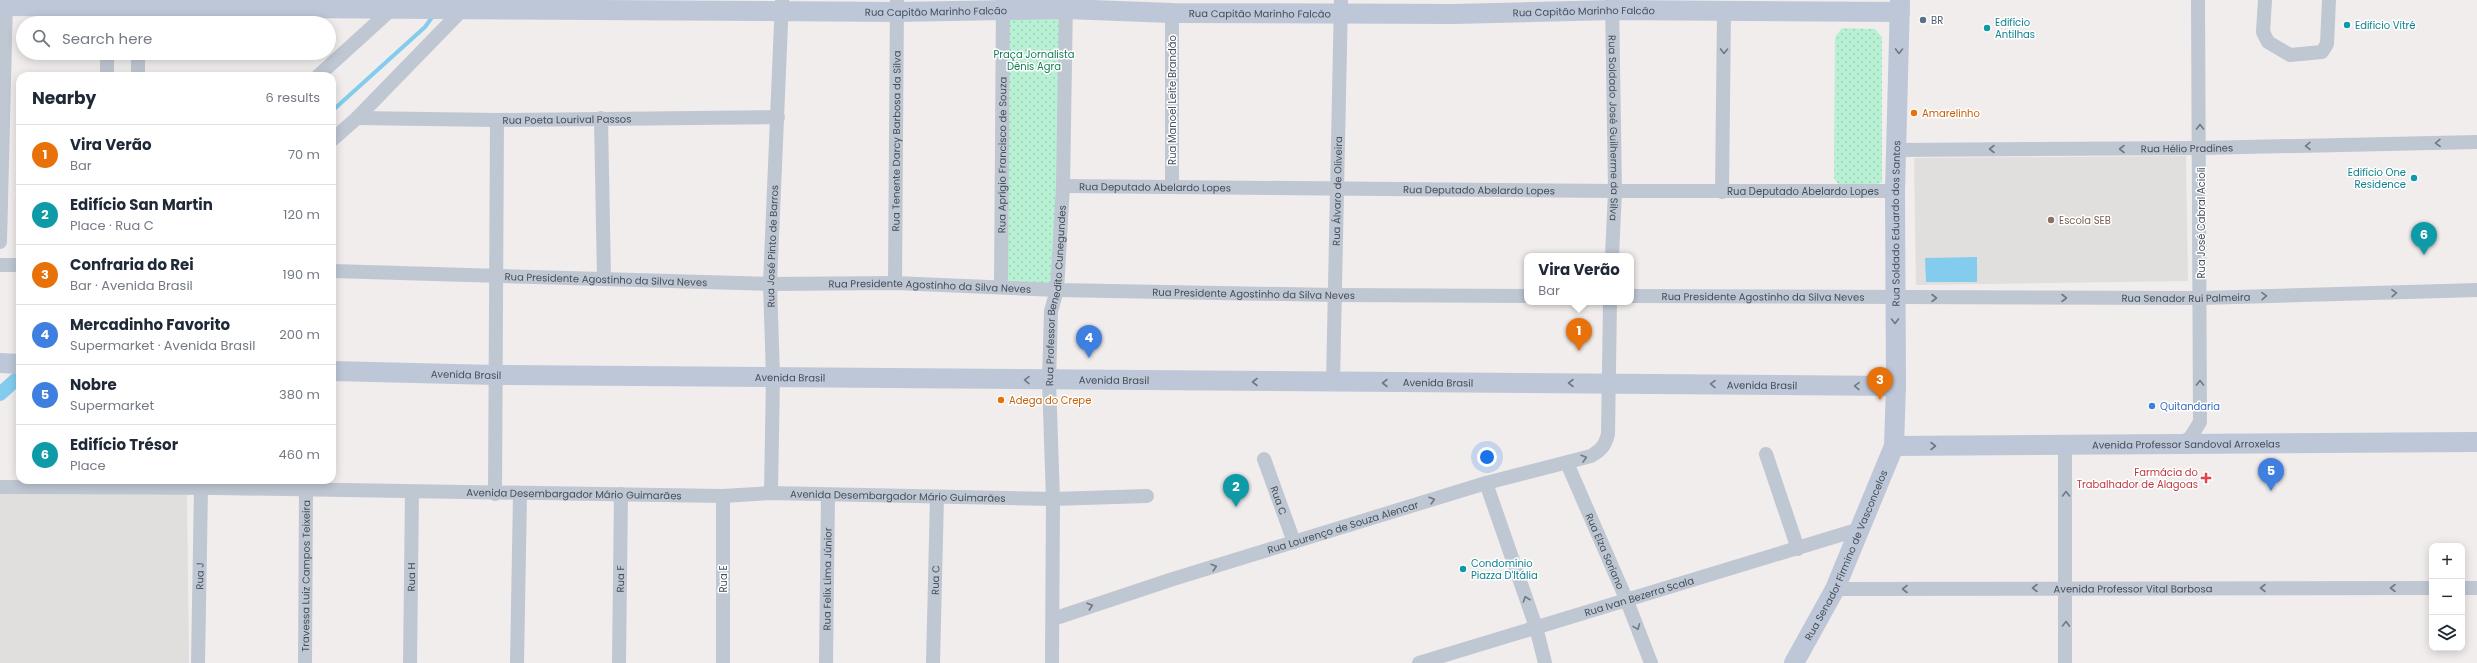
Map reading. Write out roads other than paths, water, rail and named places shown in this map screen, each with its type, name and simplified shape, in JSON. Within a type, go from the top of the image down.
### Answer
[{"type":"street","name":"Rua José Cabral Acioli","points":[[2198,0],[2201,298],[2200,422]]},
{"type":"street","points":[[2265,0],[2263,32],[2268,42],[2290,55],[2322,52],[2327,44],[2329,0]]},
{"type":"street","name":"Rua Capitão Marinho Falcão","points":[[4,4],[107,10],[138,10],[243,3],[464,8],[556,4],[897,6],[1066,5],[1172,13],[1341,7],[1612,5],[1724,12],[1871,13],[1898,3]]},
{"type":"street","name":"Rua Soldado Eduardo dos Santos","points":[[1894,446],[1896,386],[1895,191],[1898,3]]},
{"type":"street","points":[[0,242],[4,4]]},
{"type":"street","name":"Rua José Pinto de Barros","points":[[771,493],[772,376],[770,284],[782,5]]},
{"type":"street","name":"Rua Professor Benedito Cunegundes","points":[[1052,663],[1053,498],[1049,381],[1051,311],[1057,290],[1064,186],[1066,5]]},
{"type":"street","name":"Rua Soldado José Guilherme da Silva","points":[[1612,5],[1615,191],[1612,253]]},
{"type":"street","name":"Rua Tenente Darcy Barbosa da Silva","points":[[895,283],[897,6]]},
{"type":"street","name":"Rua Aprígio Francisco de Souza","points":[[1001,287],[1003,6]]},
{"type":"street","points":[[336,60],[394,7]]},
{"type":"street","name":"Rua Álvaro de Oliveira","points":[[1333,383],[1341,7]]},
{"type":"street","points":[[336,136],[356,118],[464,8]]},
{"type":"street","points":[[1722,192],[1724,12]]},
{"type":"street","name":"Rua Manoel Leite Brandão","points":[[1172,13],[1172,187]]},
{"type":"street","points":[[107,60],[107,72]]},
{"type":"street","points":[[138,60],[138,72]]},
{"type":"street","points":[[322,72],[336,60]]},
{"type":"street","name":"Rua Poeta Lourival Passos","points":[[356,118],[497,120],[778,117]]},
{"type":"street","points":[[601,118],[604,278]]},
{"type":"street","points":[[494,494],[497,120]]},
{"type":"street","name":"Rua Hélio Pradines","points":[[1896,150],[2200,148],[2477,142]]},
{"type":"street","name":"Rua Deputado Abelardo Lopes","points":[[1064,186],[1722,192],[1895,191]]},
{"type":"street","points":[[0,265],[16,265]]},
{"type":"street","name":"Rua Presidente Agostinho da Silva Neves","points":[[336,271],[770,284],[895,283],[1057,290],[1334,295],[1524,296]]},
{"type":"street","name":"Rua Senador Rui Palmeira","points":[[1895,298],[2201,298],[2477,290]]},
{"type":"street","name":"Rua Presidente Agostinho da Silva Neves","points":[[1634,296],[1895,298]]},
{"type":"street","points":[[1610,305],[1610,383]]},
{"type":"street","points":[[0,363],[16,364]]},
{"type":"street","name":"Avenida Brasil","points":[[336,371],[496,375],[772,376],[1049,381],[1610,383],[1896,386]]},
{"type":"street","name":"Rua Lourenço de Souza Alencar","points":[[1053,619],[1294,542],[1486,483],[1591,456],[1603,448],[1608,434],[1610,383]]},
{"type":"street","points":[[2179,444],[2190,438],[2200,422],[2210,437],[2224,444]]},
{"type":"street","name":"Avenida Professor Sandoval Arroxelas","points":[[1894,446],[2477,442]]},
{"type":"street","points":[[2065,445],[2065,663]]},
{"type":"street","name":"Rua Senador Firmino de Vasconcelos","points":[[1794,663],[1835,589],[1894,446]]},
{"type":"street","points":[[1766,454],[1798,549]]},
{"type":"street","name":"Rua C","points":[[1264,459],[1294,542]]},
{"type":"street","name":"Rua Elza Soriano","points":[[1566,463],[1627,601],[1651,663]]},
{"type":"street","points":[[1486,483],[1536,627],[1546,663]]},
{"type":"street","name":"Avenida Desembargador Mário Guimarães","points":[[0,487],[210,485],[494,494],[723,496],[771,493],[1053,498],[1147,496]]},
{"type":"street","name":"Rua J","points":[[198,663],[210,485]]},
{"type":"street","name":"Travessa Luiz Campos Teixeira","points":[[306,489],[306,663]]},
{"type":"street","name":"Rua H","points":[[410,663],[412,492]]},
{"type":"street","points":[[517,663],[520,494]]},
{"type":"street","name":"Rua F","points":[[619,663],[621,494]]},
{"type":"street","name":"Rua Felix Lima Júnior","points":[[826,663],[828,495]]},
{"type":"street","name":"Rua E","points":[[723,496],[723,663]]},
{"type":"street","name":"Rua C","points":[[932,663],[937,497]]},
{"type":"street","name":"Rua Ivan Bezerra Scala","points":[[1419,663],[1860,529]]},
{"type":"street","name":"Avenida Professor Vital Barbosa","points":[[1835,589],[2429,588]]},
{"type":"street","points":[[2465,588],[2477,588]]},
{"type":"water","points":[[1977,257],[1977,282],[1926,282],[1925,258]]},
{"type":"waterway","points":[[336,107],[425,27],[433,16]]},
{"type":"waterway","points":[[0,394],[16,380]]},
{"type":"place","name":"BR","points":[[1923,20]]},
{"type":"place","name":"Edifício Vitré","points":[[2347,25]]},
{"type":"place","name":"Edifício Antilhas","points":[[1987,28]]},
{"type":"place","name":"Amarelinho","points":[[1914,113]]},
{"type":"place","name":"Edifício One Residence","points":[[2414,178]]},
{"type":"place","name":"Escola SEB","points":[[2051,220]]},
{"type":"place","name":"Edifício Trésor","points":[[2424,255]]},
{"type":"place","name":"Vira Verão","points":[[1579,351]]},
{"type":"place","name":"Mercadinho Favorito","points":[[1089,358]]},
{"type":"place","name":"Adega do Crepe","points":[[1001,400]]},
{"type":"place","name":"Confraria do Rei","points":[[1880,400]]},
{"type":"place","name":"Quitandaria","points":[[2152,406]]},
{"type":"place","name":"Farmácia do Trabalhador de Alagoas","points":[[2206,478]]},
{"type":"place","name":"Nobre","points":[[2271,491]]},
{"type":"place","name":"Edifício San Martin","points":[[1236,507]]},
{"type":"place","name":"Condomínio Piazza D'Itália","points":[[1463,569]]},
{"type":"park label","name":"Praça Jornalista Dênis Agra","points":[[1034,60]]}]
